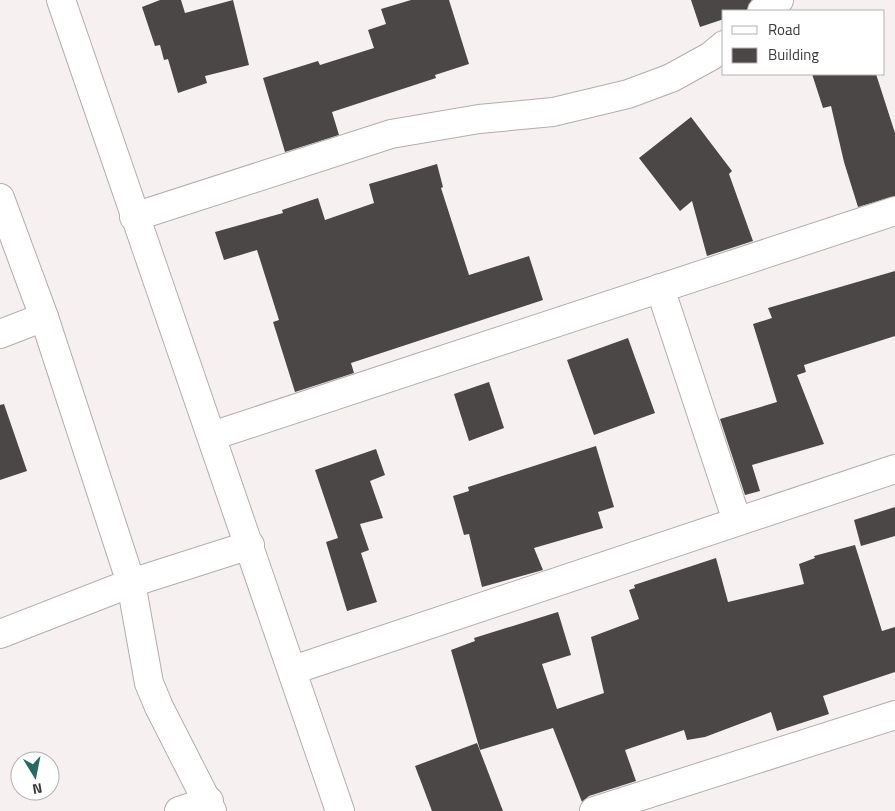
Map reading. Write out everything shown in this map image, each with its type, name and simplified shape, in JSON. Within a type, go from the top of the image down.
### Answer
[{"type":"street","points":[[61,0],[134,217],[250,545],[340,811]]},
{"type":"street","points":[[764,10],[780,0]]},
{"type":"street","points":[[134,217],[391,134],[479,119],[553,112],[628,94],[671,78],[711,56],[722,47]]},
{"type":"street","points":[[0,198],[44,317],[131,583],[150,683],[172,734],[211,806],[179,811]]},
{"type":"street","points":[[212,436],[895,211]]},
{"type":"street","points":[[660,288],[737,521]]},
{"type":"street","points":[[0,334],[44,317]]},
{"type":"street","points":[[293,670],[895,469]]},
{"type":"street","points":[[0,634],[131,583],[250,545]]},
{"type":"street","points":[[594,811],[895,715]]},
{"type":"building","points":[[160,0],[181,0],[185,13],[233,0],[249,65],[205,76],[207,83],[178,93],[168,59],[164,60],[160,45],[155,46],[142,7]]},
{"type":"building","points":[[411,0],[449,0],[469,64],[435,75],[436,78],[332,112],[339,135],[285,152],[263,78],[318,61],[320,65],[374,48],[368,30],[386,24],[381,9]]},
{"type":"building","points":[[691,0],[752,0],[747,10],[722,10],[722,20],[700,27]]},
{"type":"building","points":[[812,75],[876,75],[895,133],[895,196],[858,207],[844,162],[831,106],[823,108]]},
{"type":"building","points":[[691,117],[732,171],[729,174],[753,241],[707,256],[692,201],[680,211],[639,158]]},
{"type":"building","points":[[437,164],[443,187],[441,188],[469,275],[529,256],[543,300],[351,363],[354,373],[295,392],[273,322],[279,320],[257,250],[224,260],[215,232],[283,213],[282,210],[318,198],[325,220],[374,203],[369,184]]},
{"type":"building","points":[[895,271],[895,336],[804,365],[806,372],[797,375],[824,444],[752,465],[760,491],[745,495],[720,419],[777,402],[753,324],[772,318],[768,308]]},
{"type":"building","points":[[628,338],[655,413],[594,435],[567,360]]},
{"type":"building","points":[[489,382],[504,428],[469,441],[454,394]]},
{"type":"building","points":[[4,404],[27,471],[0,480],[0,405]]},
{"type":"building","points":[[596,446],[614,507],[598,512],[603,528],[534,548],[543,570],[482,587],[469,534],[464,535],[453,496],[469,491],[468,487]]},
{"type":"building","points":[[376,449],[385,475],[370,481],[383,518],[360,524],[369,550],[361,553],[377,602],[347,611],[326,542],[338,538],[315,470]]},
{"type":"building","points":[[895,507],[895,536],[861,546],[854,520]]},
{"type":"building","points":[[855,545],[882,631],[895,627],[895,672],[823,696],[829,714],[777,731],[771,712],[705,737],[687,740],[684,730],[625,750],[636,781],[589,796],[582,802],[553,728],[480,750],[451,650],[475,641],[474,638],[558,612],[571,655],[542,664],[557,709],[604,693],[591,637],[639,619],[629,590],[635,588],[634,585],[716,558],[728,602],[804,584],[799,564],[815,558],[814,556]]},
{"type":"building","points":[[477,743],[503,811],[432,811],[415,766]]}]
